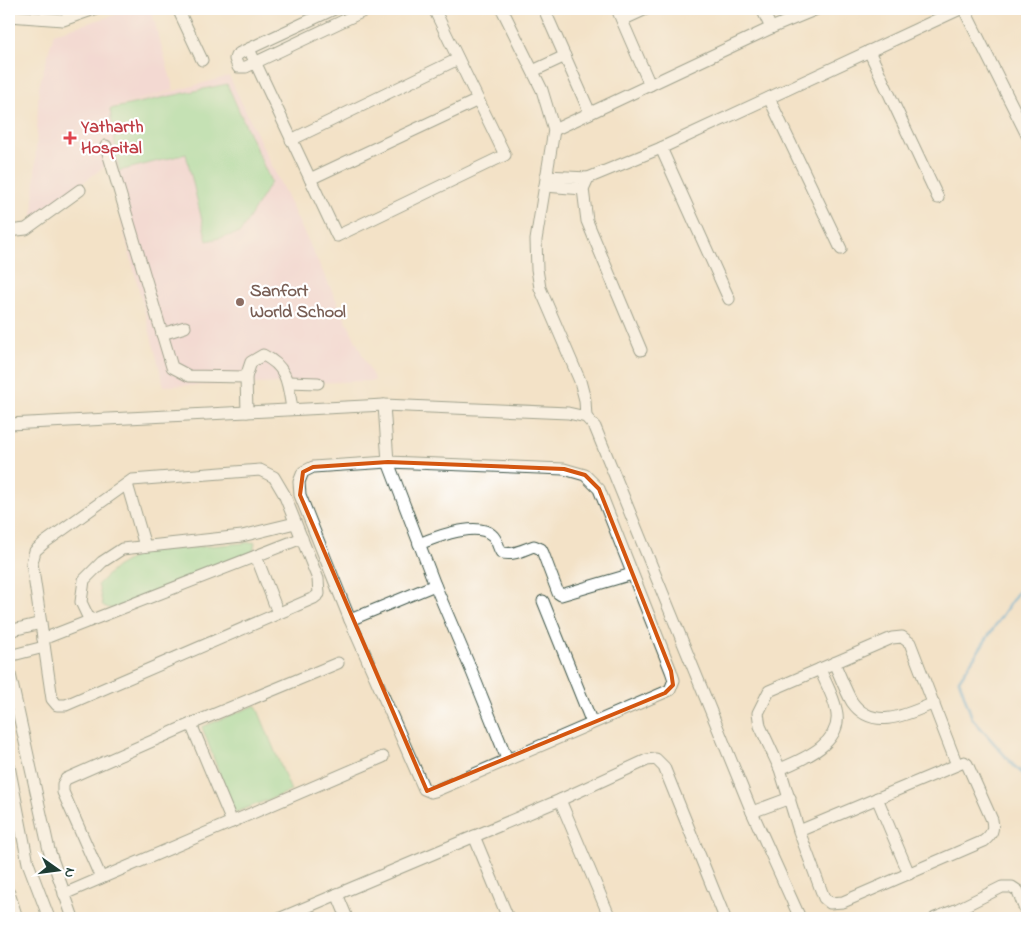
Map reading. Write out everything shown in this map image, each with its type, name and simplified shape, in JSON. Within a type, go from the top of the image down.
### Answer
[{"type":"street","points":[[9,16],[63,20],[94,9]]},
{"type":"street","points":[[178,9],[202,60]]},
{"type":"street","points":[[334,9],[236,56],[235,59],[238,67],[246,67],[368,9]]},
{"type":"street","points":[[248,49],[337,236],[504,155],[434,9]]},
{"type":"street","points":[[502,9],[542,90],[554,130],[536,240],[537,269],[540,288],[580,381],[585,400],[586,417]]},
{"type":"street","points":[[544,9],[590,112]]},
{"type":"street","points":[[617,9],[650,85]]},
{"type":"street","points":[[622,20],[646,9]]},
{"type":"street","points":[[762,9],[771,28]]},
{"type":"street","points":[[554,130],[771,28],[817,9]]},
{"type":"street","points":[[546,181],[588,178],[661,148],[960,9]]},
{"type":"street","points":[[964,9],[1027,135]]},
{"type":"street","points":[[869,51],[938,198]]},
{"type":"street","points":[[533,71],[565,56]]},
{"type":"street","points":[[291,140],[458,59]]},
{"type":"street","points":[[769,98],[841,249]]},
{"type":"street","points":[[310,179],[478,100]]},
{"type":"street","points":[[106,146],[172,367],[189,376],[246,377]]},
{"type":"street","points":[[661,148],[729,299]]},
{"type":"street","points":[[588,178],[584,190],[588,221],[641,350]]},
{"type":"street","points":[[546,181],[584,190]]},
{"type":"street","points":[[9,231],[26,229],[80,190]]},
{"type":"street","points":[[162,334],[185,327]]},
{"type":"street","points":[[247,412],[246,377],[252,362],[263,356],[275,361],[288,382],[292,409]]},
{"type":"street","points":[[288,382],[318,383]]},
{"type":"street","points":[[384,405],[388,462],[435,585],[506,759]]},
{"type":"street","points":[[9,424],[384,405],[568,413],[586,417],[595,427],[752,812],[800,918]]},
{"type":"street","points":[[388,462],[564,469],[585,475],[599,489],[632,574],[671,671],[674,680],[673,685],[665,693],[506,759],[435,791],[427,791],[424,789],[350,620],[300,495],[299,482],[303,472],[313,467],[388,462]]},
{"type":"street","points":[[260,470],[274,477],[284,494],[318,579],[319,594],[314,598],[66,705],[57,705],[52,699],[32,563],[35,551],[44,542],[126,484],[132,480],[260,470]]},
{"type":"street","points":[[126,484],[145,546]]},
{"type":"street","points":[[90,621],[82,602],[84,580],[102,562],[122,549],[242,536],[295,522]]},
{"type":"street","points":[[419,544],[451,533],[479,529],[492,534],[501,552],[505,554],[534,546],[537,547],[543,553],[558,593],[561,595],[632,574]]},
{"type":"street","points":[[73,918],[49,850],[12,679],[9,657],[90,621],[302,538]]},
{"type":"street","points":[[256,556],[278,613]]},
{"type":"street","points":[[350,620],[435,585]]},
{"type":"street","points":[[543,601],[592,723]]},
{"type":"street","points":[[9,631],[41,623]]},
{"type":"street","points":[[799,832],[966,762],[992,820],[993,827],[991,835],[984,841],[909,874],[842,902],[830,903],[824,898],[799,832],[780,769],[760,726],[758,713],[769,691],[834,662],[892,638],[902,637],[910,643],[958,765]]},
{"type":"street","points":[[834,662],[852,701],[866,714],[876,718],[889,719],[902,717],[934,704]]},
{"type":"street","points":[[101,878],[63,792],[63,784],[66,778],[338,663]]},
{"type":"street","points":[[780,769],[812,754],[822,746],[834,730],[837,721],[837,709],[820,669]]},
{"type":"street","points":[[192,724],[232,822]]},
{"type":"street","points":[[64,894],[383,758]]},
{"type":"street","points":[[280,918],[560,800],[647,760],[656,759],[664,767],[725,918]]},
{"type":"street","points":[[9,766],[28,863],[49,918]]},
{"type":"street","points":[[752,812],[790,798]]},
{"type":"street","points":[[877,798],[909,874]]},
{"type":"street","points":[[560,800],[610,918]]},
{"type":"street","points":[[474,836],[508,918]]},
{"type":"street","points":[[935,918],[960,914],[1002,887],[1012,887],[1018,891],[1027,915]]},
{"type":"street","points":[[9,893],[17,918]]},
{"type":"street","points":[[338,894],[347,918]]},
{"type":"highlighted area","points":[[388,462],[564,469],[585,475],[599,489],[671,671],[673,685],[665,693],[427,791],[300,495],[303,472],[313,467]]},
{"type":"shaded area","name":"Sanfort World School","points":[[135,9],[151,9],[174,90],[98,112],[229,76],[375,381],[164,386],[122,224],[100,119],[107,165],[33,218],[39,86],[54,33]]},
{"type":"green space","points":[[227,84],[271,182],[240,233],[207,241],[186,154],[119,171],[110,109]]},
{"type":"green space","points":[[255,542],[253,554],[112,609],[103,606],[98,584],[116,567],[142,552]]},
{"type":"green space","points":[[256,705],[291,791],[234,813],[202,727]]},
{"type":"waterway","points":[[1027,578],[959,680],[972,718],[1014,766],[1027,777]]},
{"type":"place","name":"Yatharth Hospital","points":[[70,138]]},
{"type":"place","name":"Sanfort World School","points":[[240,302]]}]
